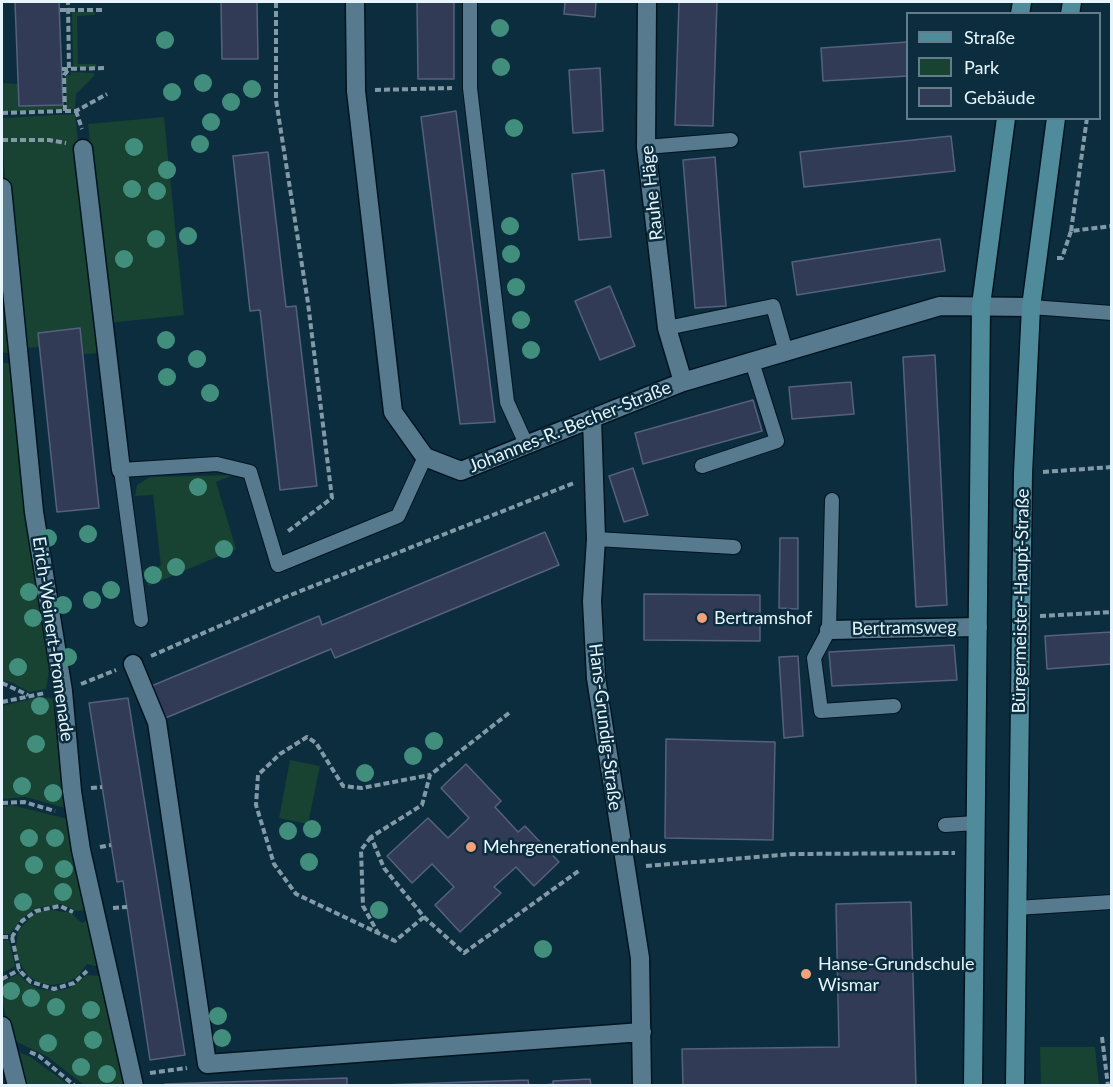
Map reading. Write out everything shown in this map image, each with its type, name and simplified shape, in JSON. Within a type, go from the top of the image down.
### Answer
[{"type":"street","points":[[355,2],[356,90],[393,412],[425,457]]},
{"type":"street","name":"Rauhe Häge","points":[[647,2],[646,147],[667,328],[683,382]]},
{"type":"street","points":[[973,1086],[981,305],[1006,120]]},
{"type":"street","name":"Bürgermeister-Haupt-Straße","points":[[1015,1086],[1023,472],[1031,307],[1056,120]]},
{"type":"street","points":[[83,149],[121,470]]},
{"type":"street","name":"Erich-Weinert-Promenade","points":[[2,188],[34,512],[63,691],[76,817],[132,1081]]},
{"type":"street","name":"Johannes-R.-Becher-Straße","points":[[425,457],[460,471],[683,382],[940,306],[1031,307]]},
{"type":"street","name":"Hans-Grundig-Straße","points":[[592,418],[596,539],[592,601],[596,678],[624,870],[640,958],[642,1086]]},
{"type":"street","name":"Bertramsweg","points":[[830,630],[978,627]]},
{"type":"street","points":[[133,664],[157,722],[207,1064],[642,1032]]},
{"type":"street","points":[[3,1033],[17,1086]]},
{"type":"lane","points":[[470,2],[470,88],[507,402],[527,446]]},
{"type":"lane","points":[[646,147],[731,140]]},
{"type":"lane","points":[[667,328],[773,306],[786,352]]},
{"type":"lane","points":[[1031,307],[1112,313]]},
{"type":"lane","points":[[702,466],[777,441],[752,362]]},
{"type":"lane","points":[[141,620],[121,470],[217,464],[250,472],[278,565],[398,516],[425,457]]},
{"type":"lane","points":[[832,500],[830,630],[814,658],[821,711],[894,706]]},
{"type":"lane","points":[[596,539],[734,547]]},
{"type":"lane","points":[[945,825],[975,823]]},
{"type":"lane","points":[[1016,908],[1112,902]]},
{"type":"path","points":[[65,111],[64,75],[69,69],[68,2]]},
{"type":"path","points":[[272,543],[333,498],[308,303],[276,100],[276,2]]},
{"type":"path","points":[[60,10],[105,10]]},
{"type":"path","points":[[62,69],[106,68]]},
{"type":"path","points":[[356,90],[470,88]]},
{"type":"path","points":[[2,113],[76,111],[107,94]]},
{"type":"path","points":[[1037,257],[1062,258],[1071,231],[1087,120]]},
{"type":"path","points":[[2,140],[49,140],[83,149]]},
{"type":"path","points":[[1071,231],[1112,226]]},
{"type":"path","points":[[1023,472],[1112,466]]},
{"type":"path","points":[[2,702],[29,695],[63,691],[133,664],[288,596],[594,475]]},
{"type":"path","points":[[1020,617],[1112,612]]},
{"type":"path","points":[[2,683],[29,695]]},
{"type":"path","points":[[424,917],[395,941],[296,894],[274,864],[262,833],[256,805],[258,775],[280,754],[307,737],[316,743],[343,786],[362,788],[430,775],[509,713]]},
{"type":"path","points":[[378,934],[363,906],[361,850],[371,837],[422,805],[430,775]]},
{"type":"path","points":[[2,803],[24,802],[76,817]]},
{"type":"path","points":[[371,837],[384,868],[424,917],[464,953],[580,870]]},
{"type":"path","points":[[624,870],[660,862],[794,854],[975,853]]},
{"type":"path","points":[[81,917],[60,906],[36,911],[22,921],[12,937],[19,970],[31,982],[54,989],[74,983],[89,969]]},
{"type":"path","points":[[2,937],[12,937]]},
{"type":"path","points":[[2,979],[19,970]]},
{"type":"path","points":[[3,1033],[39,1056],[75,1086]]},
{"type":"path","points":[[1102,1037],[1108,1086]]},
{"type":"path","points":[[132,1081],[207,1064]]},
{"type":"green space","points":[[72,12],[95,12],[95,15],[77,16],[78,64],[96,64],[96,67],[73,68]]},
{"type":"green space","points":[[71,72],[94,73],[94,76],[76,94],[75,109],[66,109],[65,75],[71,75]]},
{"type":"green space","points":[[2,83],[18,84],[19,106],[63,105],[63,109],[2,112]]},
{"type":"green space","points":[[75,114],[100,353],[83,354],[80,328],[38,333],[40,347],[24,348],[4,167],[2,118]]},
{"type":"green space","points":[[164,117],[184,315],[108,323],[88,124]]},
{"type":"green space","points":[[2,296],[6,300],[12,354],[2,352]]},
{"type":"green space","points":[[2,363],[13,363],[51,659],[46,689],[29,692],[2,680]]},
{"type":"green space","points":[[234,475],[216,482],[236,549],[148,586],[143,570],[161,566],[153,495],[135,496],[137,485],[150,477]]},
{"type":"green space","points":[[39,697],[52,698],[57,704],[68,809],[26,797],[2,799],[2,706]]},
{"type":"green space","points":[[290,760],[320,766],[308,824],[279,818]]},
{"type":"green space","points":[[11,805],[68,819],[89,910],[77,911],[62,904],[36,908],[21,919],[10,934],[2,934],[2,807]]},
{"type":"green space","points":[[46,909],[71,913],[82,923],[92,917],[103,968],[87,964],[77,977],[65,983],[52,985],[40,983],[28,976],[15,955],[18,931],[35,913]]},
{"type":"green space","points":[[2,940],[9,940],[15,966],[2,973]]},
{"type":"green space","points":[[18,974],[39,989],[56,991],[70,988],[87,975],[105,976],[130,1085],[84,1085],[48,1057],[11,1039],[2,1000],[2,982]]},
{"type":"green space","points":[[1040,1047],[1095,1047],[1099,1085],[1041,1085]]},
{"type":"green space","points":[[13,1050],[29,1056],[69,1085],[23,1085]]},
{"type":"building","points":[[15,2],[59,2],[63,105],[19,106]]},
{"type":"building","points":[[221,2],[257,2],[258,59],[222,59]]},
{"type":"building","points":[[417,2],[454,2],[454,79],[418,79]]},
{"type":"building","points":[[565,2],[596,2],[595,17],[564,14]]},
{"type":"building","points":[[679,2],[717,2],[713,126],[675,125]]},
{"type":"building","points":[[906,42],[906,76],[823,81],[821,48]]},
{"type":"building","points":[[600,68],[603,131],[573,133],[569,70]]},
{"type":"building","points":[[456,111],[495,422],[460,424],[421,117]]},
{"type":"building","points":[[951,136],[955,171],[804,187],[800,152]]},
{"type":"building","points":[[268,152],[286,307],[296,306],[317,486],[280,490],[260,310],[250,311],[233,156]]},
{"type":"building","points":[[715,157],[726,306],[695,308],[683,160]]},
{"type":"building","points":[[604,170],[611,237],[579,240],[572,174]]},
{"type":"building","points":[[940,239],[945,271],[797,295],[792,262]]},
{"type":"building","points":[[610,286],[635,346],[600,360],[575,301]]},
{"type":"building","points":[[80,328],[99,508],[57,512],[38,333]]},
{"type":"building","points":[[935,355],[947,605],[916,607],[903,357]]},
{"type":"building","points":[[851,382],[854,414],[792,419],[789,387]]},
{"type":"building","points":[[753,400],[762,431],[643,464],[635,433]]},
{"type":"building","points":[[633,468],[648,515],[624,522],[609,476]]},
{"type":"building","points":[[545,532],[559,565],[335,658],[331,649],[163,719],[149,687],[319,616],[322,625]]},
{"type":"building","points":[[780,538],[798,538],[798,609],[779,608]]},
{"type":"building","name":"Bertramshof","points":[[644,594],[760,595],[760,641],[644,640]]},
{"type":"building","points":[[1112,632],[1112,664],[1047,669],[1045,636]]},
{"type":"building","points":[[954,645],[957,680],[832,686],[829,652]]},
{"type":"building","points":[[798,656],[803,736],[784,738],[779,657]]},
{"type":"building","points":[[128,698],[185,1055],[150,1060],[123,881],[117,882],[89,703]]},
{"type":"building","points":[[666,739],[775,742],[773,840],[665,838]]},
{"type":"building","name":"Mehrgenerationenhaus","points":[[466,764],[501,801],[495,807],[518,832],[525,826],[559,862],[534,886],[516,867],[494,887],[501,893],[460,932],[435,905],[454,887],[432,864],[412,883],[387,856],[428,818],[448,838],[469,818],[441,788]]},
{"type":"building","points":[[911,902],[916,1086],[683,1086],[682,1049],[839,1047],[836,904]]},
{"type":"building","points":[[347,1078],[347,1086],[165,1084]]},
{"type":"building","points":[[590,1079],[591,1086],[537,1086],[553,1084],[553,1081]]},
{"type":"building","points":[[528,1080],[529,1086],[354,1086]]},
{"type":"place","name":"Bertramshof","points":[[702,618]]},
{"type":"place","name":"Mehrgenerationenhaus","points":[[471,847]]},
{"type":"place","name":"Hanse-Grundschule Wismar","points":[[806,974]]}]
